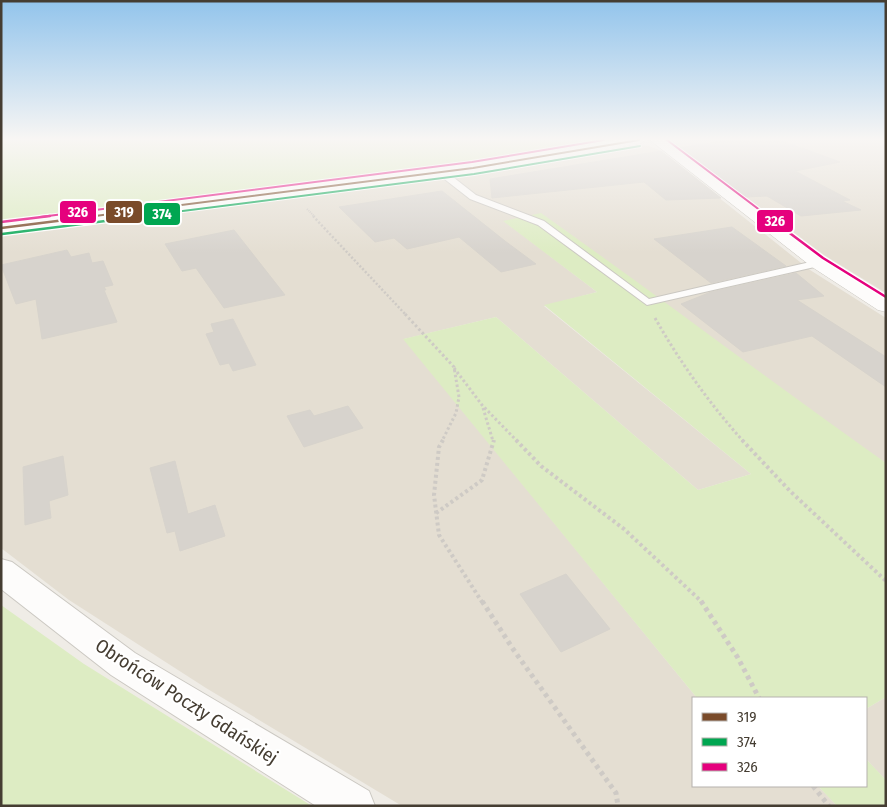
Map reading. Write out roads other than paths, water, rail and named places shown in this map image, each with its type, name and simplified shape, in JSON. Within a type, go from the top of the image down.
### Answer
[{"type":"street","points":[[1,228],[397,178]]},
{"type":"street","points":[[707,178],[819,263],[886,305]]},
{"type":"street","name":"Obrońców Poczty Gdańskiej","points":[[1,571],[123,664],[354,806]]},
{"type":"lane","points":[[448,178],[473,197],[541,223],[647,302],[819,263]]}]
